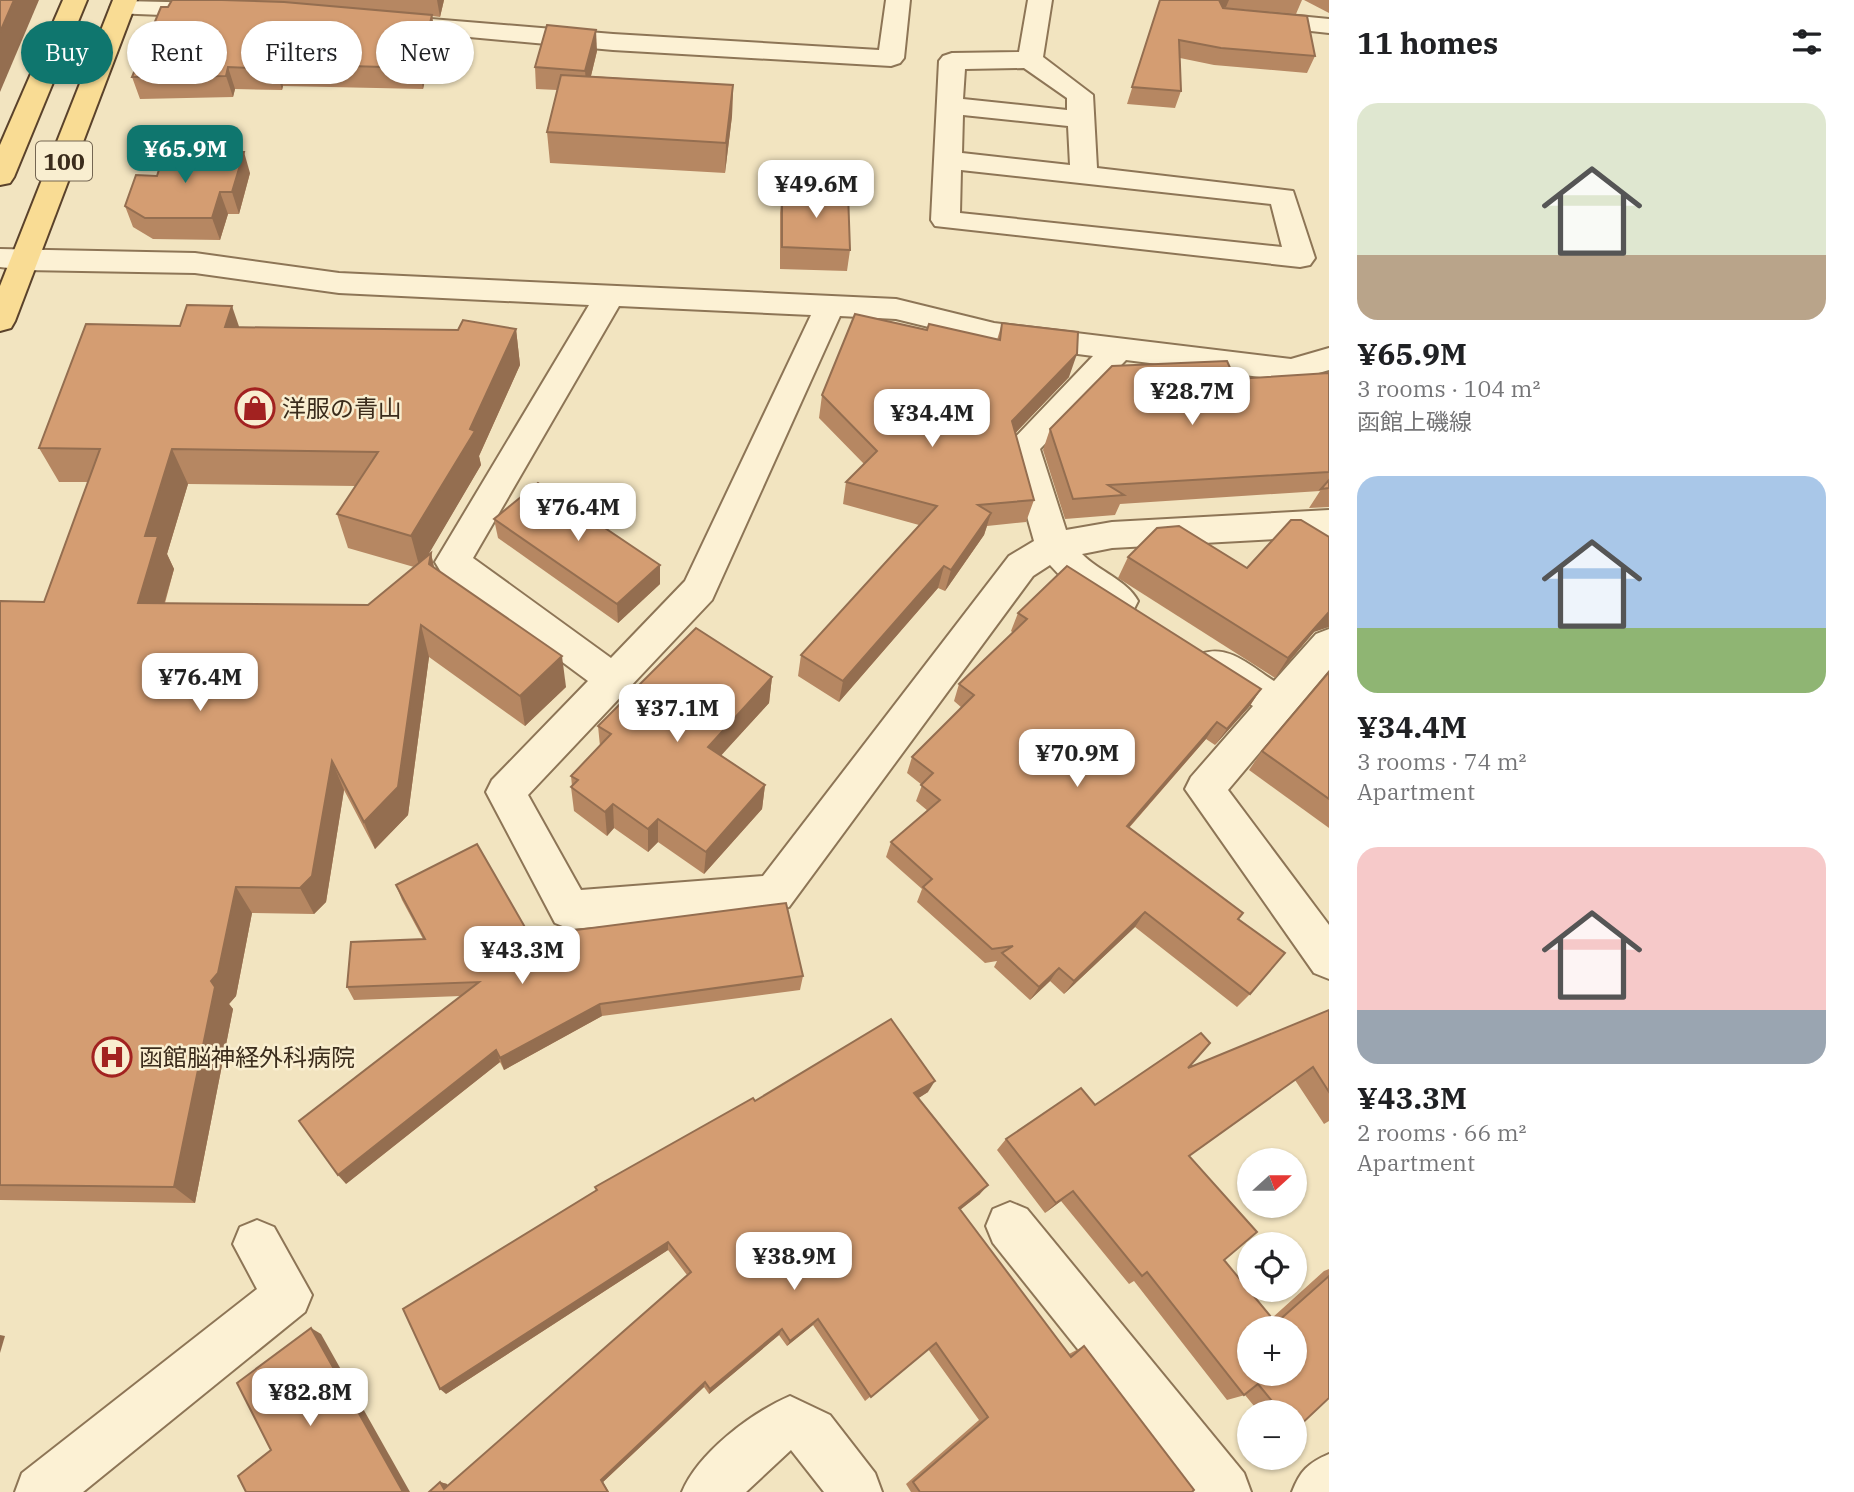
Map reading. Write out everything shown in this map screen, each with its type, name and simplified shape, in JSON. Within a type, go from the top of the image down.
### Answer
[{"type":"main road","name":"100","points":[[0,177],[75,0]]},
{"type":"main road","name":"100","points":[[0,321],[13,260],[123,4]]},
{"type":"street","points":[[357,20],[613,42],[891,58],[898,0]]},
{"type":"street","points":[[1030,60],[1040,0]]},
{"type":"street","points":[[123,4],[238,12]]},
{"type":"street","points":[[1226,17],[1329,26]]},
{"type":"street","points":[[948,160],[1283,197],[1300,258],[945,220],[948,160],[951,106],[953,61],[1030,60],[1080,95],[1084,175]]},
{"type":"street","points":[[951,106],[1082,119]]},
{"type":"street","points":[[13,260],[195,263],[339,284],[896,309],[995,333],[1291,370],[1329,359]]},
{"type":"street","points":[[609,297],[453,562],[615,681]]},
{"type":"street","points":[[829,308],[698,590],[615,681],[506,792],[570,910],[774,894],[1021,566],[1053,546],[1112,535],[1329,523]]},
{"type":"street","points":[[1118,349],[1023,446],[1053,546],[1079,574],[1149,620]]},
{"type":"street","points":[[1329,644],[1205,789],[1329,960]]},
{"type":"street","points":[[1196,650],[1278,703]]},
{"type":"street","points":[[1010,1226],[1225,1492]]},
{"type":"street","points":[[41,1492],[288,1295],[257,1244]]},
{"type":"street","points":[[708,1492],[769,1434],[790,1422],[811,1433],[856,1492]]},
{"type":"street","points":[[1318,1492],[1329,1480]]},
{"type":"building","points":[[0,0],[14,0],[0,32]]},
{"type":"building","points":[[172,0],[222,0],[284,2],[432,15],[431,21],[376,21],[376,67],[362,66],[362,21],[241,21],[241,68],[228,67],[227,72],[227,21],[155,21],[161,7],[168,7]]},
{"type":"building","points":[[1160,0],[1219,0],[1223,8],[1307,16],[1315,56],[1221,48],[1179,40],[1181,91],[1132,87]]},
{"type":"building","points":[[547,25],[596,30],[585,71],[535,67]]},
{"type":"building","points":[[561,75],[733,85],[726,143],[547,132]]},
{"type":"building","points":[[165,151],[244,152],[232,192],[220,192],[212,218],[145,218],[125,206],[136,175],[157,176]]},
{"type":"building","points":[[782,191],[848,193],[850,250],[782,247]]},
{"type":"building","name":"函館脳神経外科病院","points":[[187,305],[232,306],[225,327],[458,330],[463,320],[516,329],[470,429],[475,431],[411,536],[337,514],[378,452],[172,449],[145,536],[158,536],[138,603],[368,605],[431,553],[429,564],[562,656],[520,696],[421,625],[398,787],[364,822],[332,761],[312,876],[300,888],[236,887],[218,973],[211,981],[215,987],[174,1187],[0,1185],[0,601],[44,602],[100,449],[39,448],[86,324],[180,326]]},
{"type":"building","points":[[855,314],[927,330],[929,324],[1000,340],[1002,323],[1078,332],[1077,354],[1012,421],[1034,500],[978,505],[991,513],[951,570],[944,566],[843,681],[801,655],[937,506],[846,482],[877,451],[822,395]]},
{"type":"building","points":[[1227,361],[1235,379],[1329,373],[1329,472],[1108,485],[1124,495],[1073,499],[1050,429],[1112,366]]},
{"type":"building","points":[[1329,480],[1329,488],[1321,489]]},
{"type":"building","points":[[538,483],[660,565],[617,604],[494,519]]},
{"type":"building","points":[[1291,520],[1301,520],[1329,537],[1329,612],[1288,658],[1128,557],[1157,528],[1179,526],[1247,568]]},
{"type":"building","points":[[1067,566],[1261,689],[1227,729],[1217,722],[1127,826],[1243,913],[1238,919],[1285,953],[1250,994],[1145,912],[1074,981],[1059,968],[1039,987],[1002,953],[1013,946],[992,949],[923,887],[932,879],[891,842],[940,800],[921,785],[933,773],[912,757],[974,695],[959,684],[1027,619],[1018,613]]},
{"type":"building","points":[[696,628],[772,677],[708,747],[765,785],[706,852],[658,819],[648,829],[613,804],[605,812],[571,787],[578,780],[571,776],[611,734],[598,726]]},
{"type":"building","points":[[1329,672],[1329,799],[1262,751]]},
{"type":"building","points":[[477,844],[530,936],[786,903],[803,976],[600,1004],[500,1058],[496,1050],[338,1175],[299,1121],[479,982],[347,987],[351,942],[425,939],[396,885]]},
{"type":"building","points":[[1329,1010],[1329,1092],[1313,1067],[1189,1156],[1237,1210],[1237,1218],[1244,1218],[1257,1232],[1237,1232],[1237,1249],[1224,1260],[1237,1276],[1237,1302],[1259,1302],[1270,1316],[1237,1316],[1237,1386],[1255,1386],[1244,1395],[1147,1272],[1142,1276],[1073,1191],[1056,1203],[1006,1139],[1081,1088],[1095,1105],[1201,1033],[1210,1043],[1188,1068]]},
{"type":"building","points":[[891,1019],[935,1081],[914,1093],[988,1185],[959,1208],[1071,1357],[1084,1346],[1194,1490],[920,1492],[913,1482],[988,1417],[936,1343],[871,1397],[818,1319],[790,1341],[782,1329],[710,1389],[705,1382],[601,1480],[608,1492],[429,1492],[440,1482],[444,1489],[691,1272],[668,1242],[440,1389],[403,1309],[597,1190],[595,1187],[753,1098],[755,1101]]},
{"type":"building","points":[[1329,1276],[1329,1398],[1307,1419],[1307,1400],[1271,1400],[1260,1386],[1307,1386],[1307,1316],[1284,1316],[1300,1302],[1307,1302],[1307,1296]]},
{"type":"building","points":[[311,1328],[403,1492],[246,1492],[238,1476],[271,1450],[237,1383]]},
{"type":"place","name":"洋服の青山","points":[[255,408]]},
{"type":"place","name":"函館脳神経外科病院","points":[[112,1057]]}]
